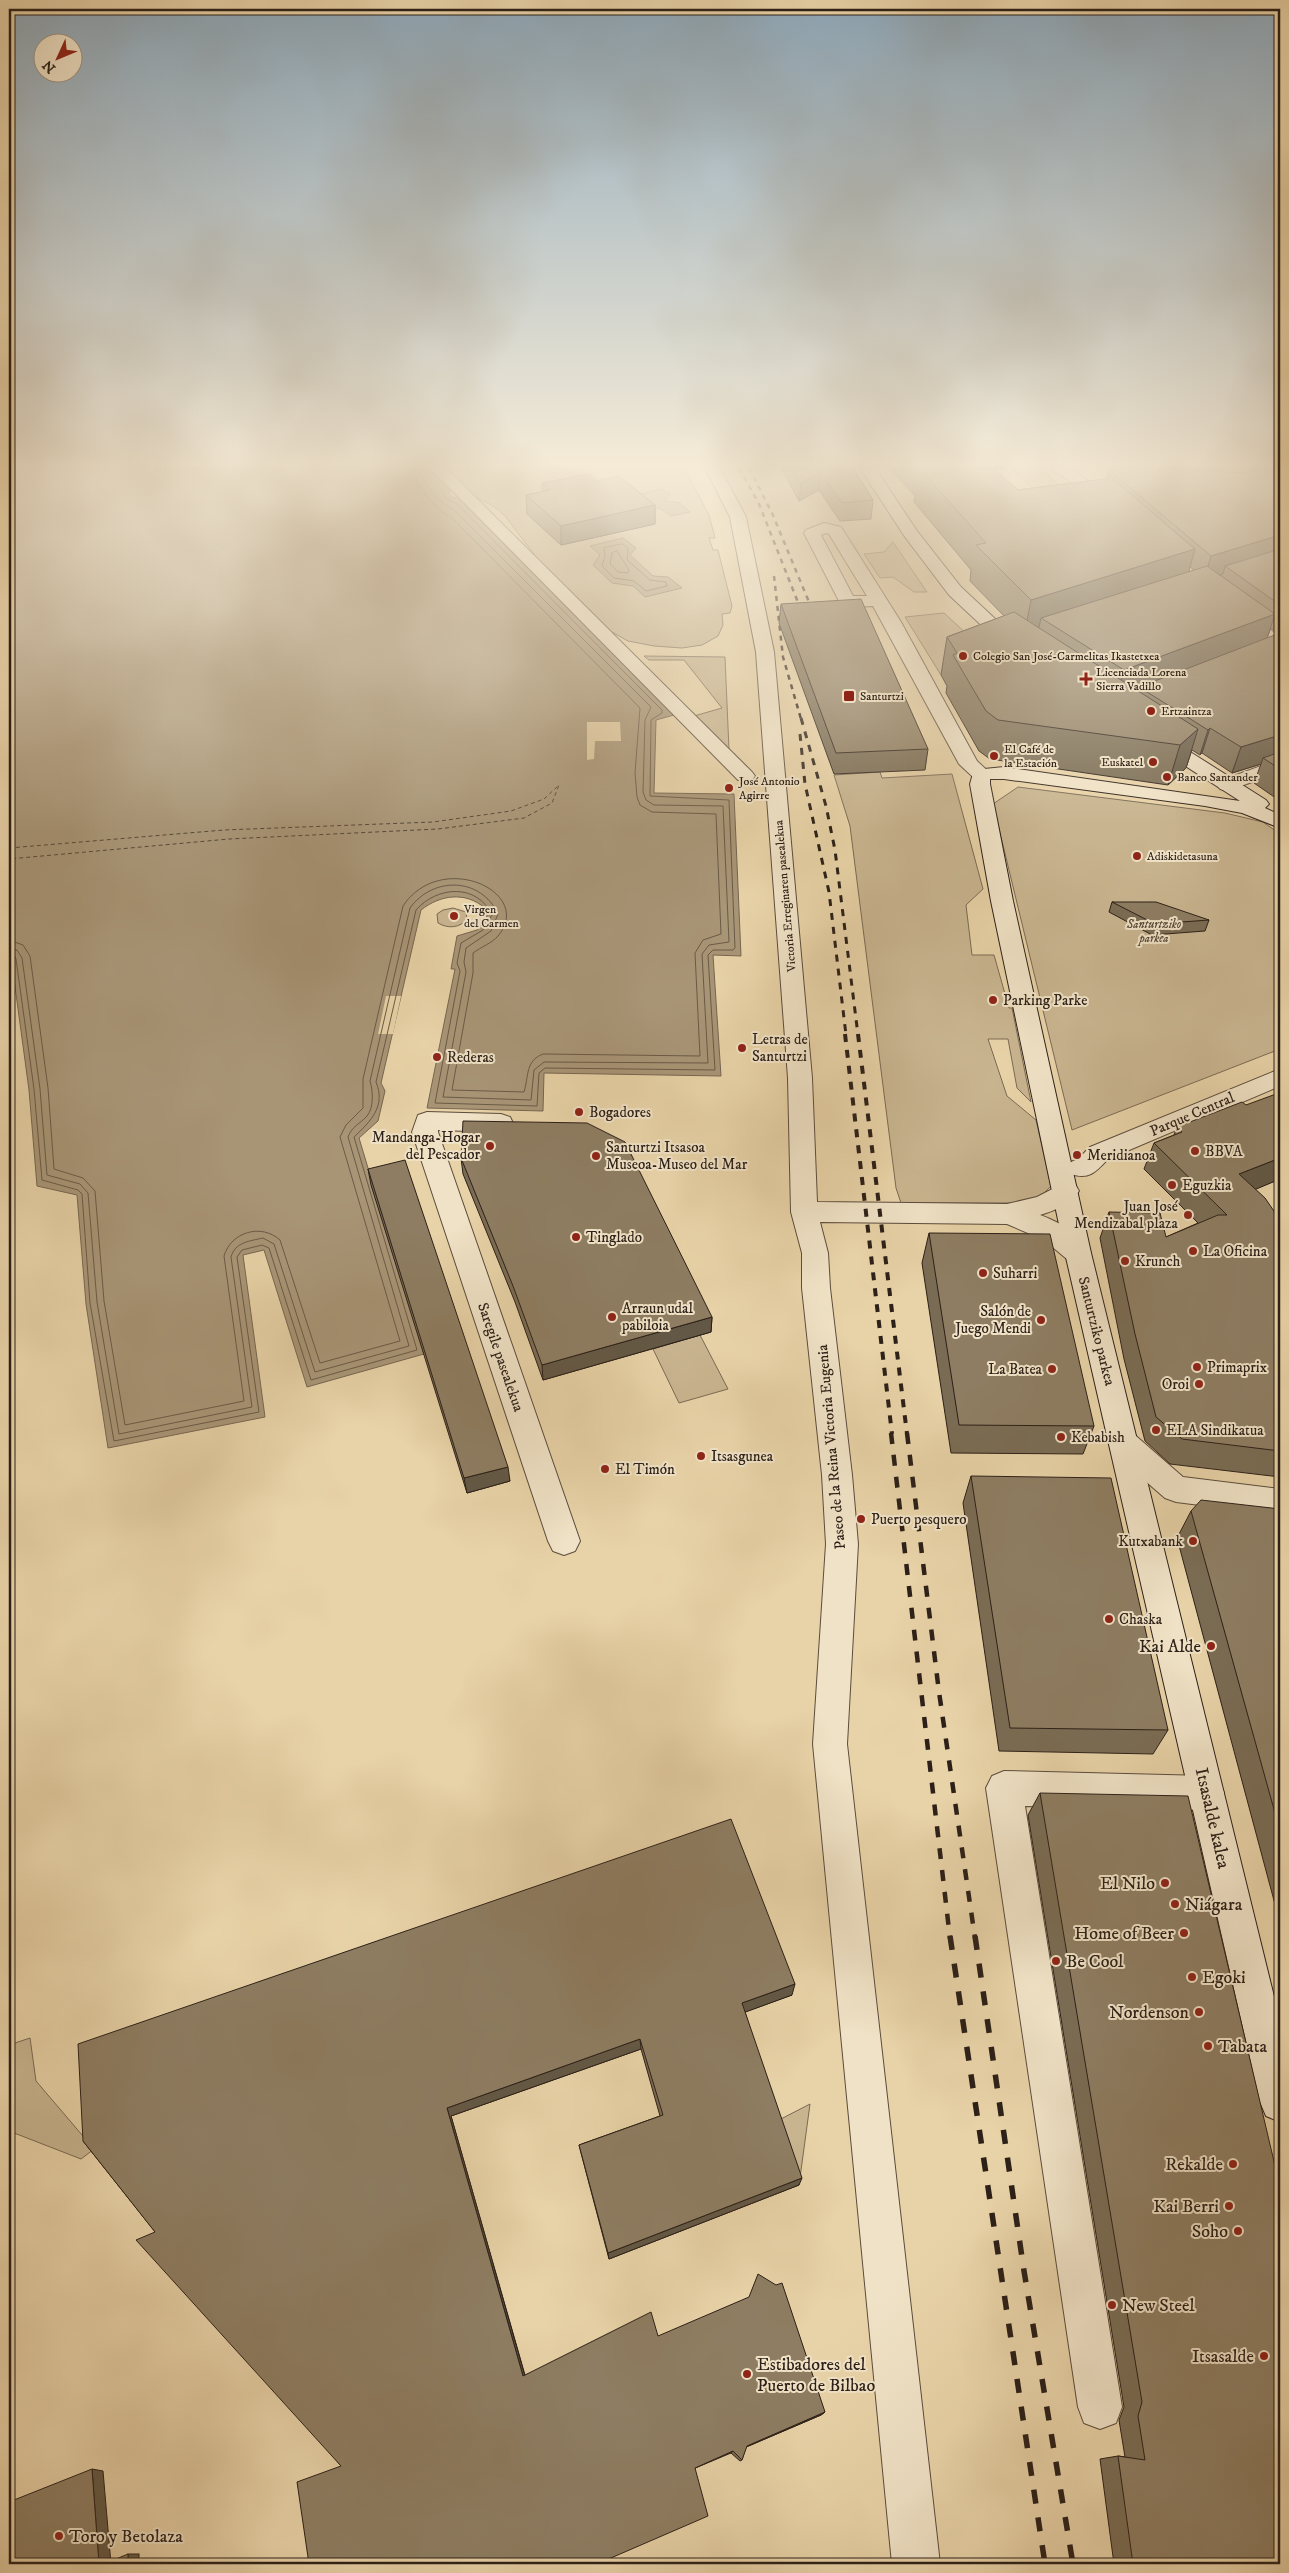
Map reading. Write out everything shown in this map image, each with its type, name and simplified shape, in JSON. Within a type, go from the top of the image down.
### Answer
[{"type":"street","points":[[557,588],[745,776]]},
{"type":"street","name":"Victoria Erreginaren pasealekua","points":[[752,588],[765,652],[800,1078],[804,1212]]},
{"type":"street","points":[[840,588],[846,599],[858,602],[879,600]]},
{"type":"street","points":[[872,588],[969,764],[981,774],[1004,773],[1205,800],[1247,808],[1280,821]]},
{"type":"street","points":[[953,588],[1027,648]]},
{"type":"street","points":[[1227,606],[1280,646],[1259,656]]},
{"type":"street","points":[[1144,731],[1280,821]]},
{"type":"street","points":[[1205,800],[1223,793],[1227,785],[1280,765]]},
{"type":"street","name":"Santurtziko parkea","points":[[981,774],[980,784],[993,861],[1066,1190],[1078,1253],[1146,1534]]},
{"type":"street","name":"Parque Central","points":[[1080,1168],[1085,1168],[1099,1153],[1280,1077]]},
{"type":"street","name":"Saregile pasealekua","points":[[521,1123],[427,1121],[425,1132],[564,1540]]},
{"type":"street","points":[[1007,1214],[1045,1204],[1066,1190]]},
{"type":"street","points":[[804,1212],[1007,1214],[1035,1222],[1057,1233],[1078,1253]]},
{"type":"street","name":"Paseo de la Reina Victoria Eugenia","points":[[804,1212],[815,1253],[816,1288],[837,1475],[842,1544],[830,1744],[916,2564]]},
{"type":"street","points":[[1125,1446],[1176,1488],[1280,1502]]},
{"type":"street","name":"Itsasalde kalea","points":[[1146,1534],[1280,2102]]},
{"type":"street","points":[[1100,2407],[1004,1788],[1206,1793]]},
{"type":"green space","points":[[567,588],[728,588],[732,606],[730,613],[722,614],[723,625],[718,636],[702,645],[682,648],[654,646],[628,641],[612,632]]},
{"type":"green space","points":[[909,588],[924,588],[927,592],[914,592]]},
{"type":"green space","points":[[944,613],[970,637],[995,655],[941,675],[905,617]]},
{"type":"green space","points":[[644,656],[725,657],[729,750],[694,716],[722,708],[684,660],[649,660]]},
{"type":"green space","points":[[880,772],[882,778],[952,774],[983,889],[966,905],[972,955],[994,955],[1009,1008],[1012,1008],[1031,1102],[1017,1088],[1008,1039],[988,1039],[1007,1096],[1036,1120],[1051,1186],[1041,1196],[1026,1203],[901,1203],[896,1188],[850,826],[834,775]]},
{"type":"green space","name":"Santurtziko parkea","points":[[1018,787],[1225,813],[1263,822],[1280,834],[1280,1049],[1072,1130],[993,804]]},
{"type":"green space","points":[[453,908],[466,912],[467,919],[454,927],[438,923],[437,914],[443,910]]},
{"type":"green space","points":[[700,1335],[728,1389],[679,1403],[653,1349]]},
{"type":"green space","points":[[30,2038],[36,2081],[94,2149],[81,2159],[9,2131],[9,2045]]},
{"type":"green space","points":[[810,2104],[799,2185],[777,2121]]},
{"type":"water","points":[[9,588],[548,588],[674,715],[656,720],[654,793],[734,794],[741,956],[713,955],[721,1076],[544,1073],[543,1111],[427,1108],[455,969],[451,969],[457,936],[477,930],[487,916],[485,908],[469,899],[461,897],[444,898],[421,910],[381,1083],[385,1091],[378,1121],[359,1138],[424,1354],[307,1387],[264,1250],[243,1255],[265,1417],[108,1448],[86,1304],[77,1195],[37,1186],[29,1090],[9,942]]},
{"type":"water","points":[[635,588],[682,588],[645,597]]},
{"type":"pier","points":[[587,722],[620,722],[621,741],[595,741],[594,759],[587,760]]},
{"type":"pier","points":[[386,996],[401,996],[393,1034],[378,1034]]},
{"type":"building","points":[[1019,588],[1069,588],[1031,600]]},
{"type":"building","points":[[1137,588],[1238,588],[1275,614],[1124,670],[1041,618]]},
{"type":"building","points":[[1256,588],[1280,588],[1280,605]]},
{"type":"building","name":"Santurtzi","points":[[861,599],[928,749],[836,753],[781,604]]},
{"type":"building","points":[[1014,612],[1198,729],[1180,745],[998,720],[986,711],[953,655],[957,653],[947,637]]},
{"type":"building","points":[[1280,633],[1280,735],[1241,747],[1210,728],[1208,730],[1139,687]]},
{"type":"building","points":[[1280,752],[1280,769],[1263,758]]},
{"type":"building","points":[[1112,902],[1156,902],[1209,920],[1155,924]]},
{"type":"building","points":[[1276,1094],[1280,1098],[1280,1158],[1239,1174],[1265,1198],[1280,1220],[1280,1451],[1182,1439],[1156,1417],[1135,1334],[1109,1212],[1160,1213],[1166,1237],[1218,1215],[1227,1215],[1154,1143],[1182,1132],[1177,1127],[1242,1102],[1246,1105]]},
{"type":"building","points":[[463,1121],[587,1123],[625,1142],[712,1317],[542,1365],[513,1286],[461,1158]]},
{"type":"building","points":[[405,1160],[508,1467],[464,1478],[368,1169]]},
{"type":"building","points":[[929,1233],[1050,1234],[1094,1426],[959,1425]]},
{"type":"building","points":[[971,1476],[1111,1478],[1168,1730],[1010,1728]]},
{"type":"building","points":[[1201,1500],[1280,1509],[1280,1831],[1191,1511]]},
{"type":"building","points":[[1040,1793],[1188,1796],[1280,2187],[1280,2564],[1133,2564],[1118,2456],[1145,2460],[1138,2416],[1142,2402]]},
{"type":"building","points":[[731,1819],[795,1984],[742,2003],[802,2178],[608,2253],[579,2145],[663,2115],[640,2039],[447,2108],[523,2376],[651,2312],[658,2336],[749,2297],[758,2274],[776,2285],[782,2283],[825,2412],[747,2446],[742,2460],[733,2451],[695,2468],[708,2516],[597,2564],[309,2564],[297,2482],[341,2466],[136,2240],[155,2232],[83,2141],[78,2044]]},
{"type":"building","name":"Toro y Betolaza","points":[[92,2469],[99,2564],[9,2564],[9,2502]]},
{"type":"building","points":[[128,2554],[128,2564],[104,2564]]},
{"type":"ferry route","points":[[9,848],[224,830],[433,822],[511,811],[544,799],[559,785],[552,803],[524,818],[438,829],[229,839],[9,859]]},
{"type":"railway","points":[[775,588],[783,657],[801,719]]},
{"type":"railway","points":[[792,588],[803,615]]},
{"type":"railway","points":[[803,588],[814,614]]},
{"type":"railway","points":[[801,718],[826,806],[835,850],[858,1035]]},
{"type":"railway","points":[[800,734],[805,784],[829,892],[846,1035]]},
{"type":"railway","points":[[845,1034],[892,1434]]},
{"type":"railway","points":[[858,1034],[907,1434]]},
{"type":"railway","points":[[891,1433],[950,1938]]},
{"type":"railway","points":[[907,1433],[939,1692],[975,1938]]},
{"type":"railway","points":[[950,1936],[1045,2564]]},
{"type":"railway","points":[[975,1936],[1024,2271],[1073,2564]]},
{"type":"place","name":"Colegio San José-Carmelitas Ikastetxea","points":[[963,656]]},
{"type":"place","name":"Licenciada Lorena Sierra Vadillo","points":[[1086,679]]},
{"type":"place","name":"Santurtzi","points":[[849,696]]},
{"type":"place","name":"Ertzaintza","points":[[1151,711]]},
{"type":"place","name":"El Café de la Estación","points":[[994,756]]},
{"type":"place","name":"Euskatel","points":[[1153,762]]},
{"type":"place","name":"Banco Santander","points":[[1167,777]]},
{"type":"place","name":"José Antonio Agirre","points":[[729,788]]},
{"type":"place","name":"Adiskidetasuna","points":[[1137,856]]},
{"type":"place","name":"Virgen del Carmen","points":[[454,916]]},
{"type":"place","name":"Parking Parke","points":[[993,1000]]},
{"type":"place","name":"Letras de Santurtzi","points":[[742,1048]]},
{"type":"place","name":"Rederas","points":[[437,1057]]},
{"type":"place","name":"Bogadores","points":[[579,1112]]},
{"type":"place","name":"Mandanga-Hogar del Pescador","points":[[490,1146]]},
{"type":"place","name":"BBVA","points":[[1195,1151]]},
{"type":"place","name":"Meridianoa","points":[[1077,1155]]},
{"type":"place","name":"Santurtzi Itsasoa Museoa-Museo del Mar","points":[[596,1156]]},
{"type":"place","name":"Eguzkia","points":[[1172,1185]]},
{"type":"place","name":"Juan José Mendizabal plaza","points":[[1188,1215]]},
{"type":"place","name":"Tinglado","points":[[576,1237]]},
{"type":"place","name":"La Oficina","points":[[1193,1251]]},
{"type":"place","name":"Krunch","points":[[1125,1261]]},
{"type":"place","name":"Suharri","points":[[983,1273]]},
{"type":"place","name":"Arraun udal pabiloia","points":[[612,1317]]},
{"type":"place","name":"Salón de Juego Mendi","points":[[1041,1320]]},
{"type":"place","name":"Primaprix","points":[[1197,1367]]},
{"type":"place","name":"La Batea","points":[[1052,1369]]},
{"type":"place","name":"Oroi","points":[[1199,1384]]},
{"type":"place","name":"ELA Sindikatua","points":[[1156,1430]]},
{"type":"place","name":"Kebabish","points":[[1061,1437]]},
{"type":"place","name":"Itsasgunea","points":[[701,1456]]},
{"type":"place","name":"El Timón","points":[[605,1469]]},
{"type":"place","name":"Puerto pesquero","points":[[861,1519]]},
{"type":"place","name":"Kutxabank","points":[[1193,1541]]},
{"type":"place","name":"Chaska","points":[[1109,1619]]},
{"type":"place","name":"Kai Alde","points":[[1211,1646]]},
{"type":"place","name":"El Nilo","points":[[1165,1883]]},
{"type":"place","name":"Niágara","points":[[1175,1904]]},
{"type":"place","name":"Home of Beer","points":[[1184,1933]]},
{"type":"place","name":"Be Cool","points":[[1056,1961]]},
{"type":"place","name":"Egoki","points":[[1192,1977]]},
{"type":"place","name":"Nordenson","points":[[1199,2012]]},
{"type":"place","name":"Tabata","points":[[1208,2046]]},
{"type":"place","name":"Rekalde","points":[[1233,2164]]},
{"type":"place","name":"Kai Berri","points":[[1229,2206]]},
{"type":"place","name":"Soho","points":[[1238,2231]]},
{"type":"place","name":"New Steel","points":[[1112,2305]]},
{"type":"place","name":"Itsasalde","points":[[1264,2356]]},
{"type":"place","name":"Estibadores del Puerto de Bilbao","points":[[747,2374]]},
{"type":"place","name":"Toro y Betolaza","points":[[59,2536]]}]
